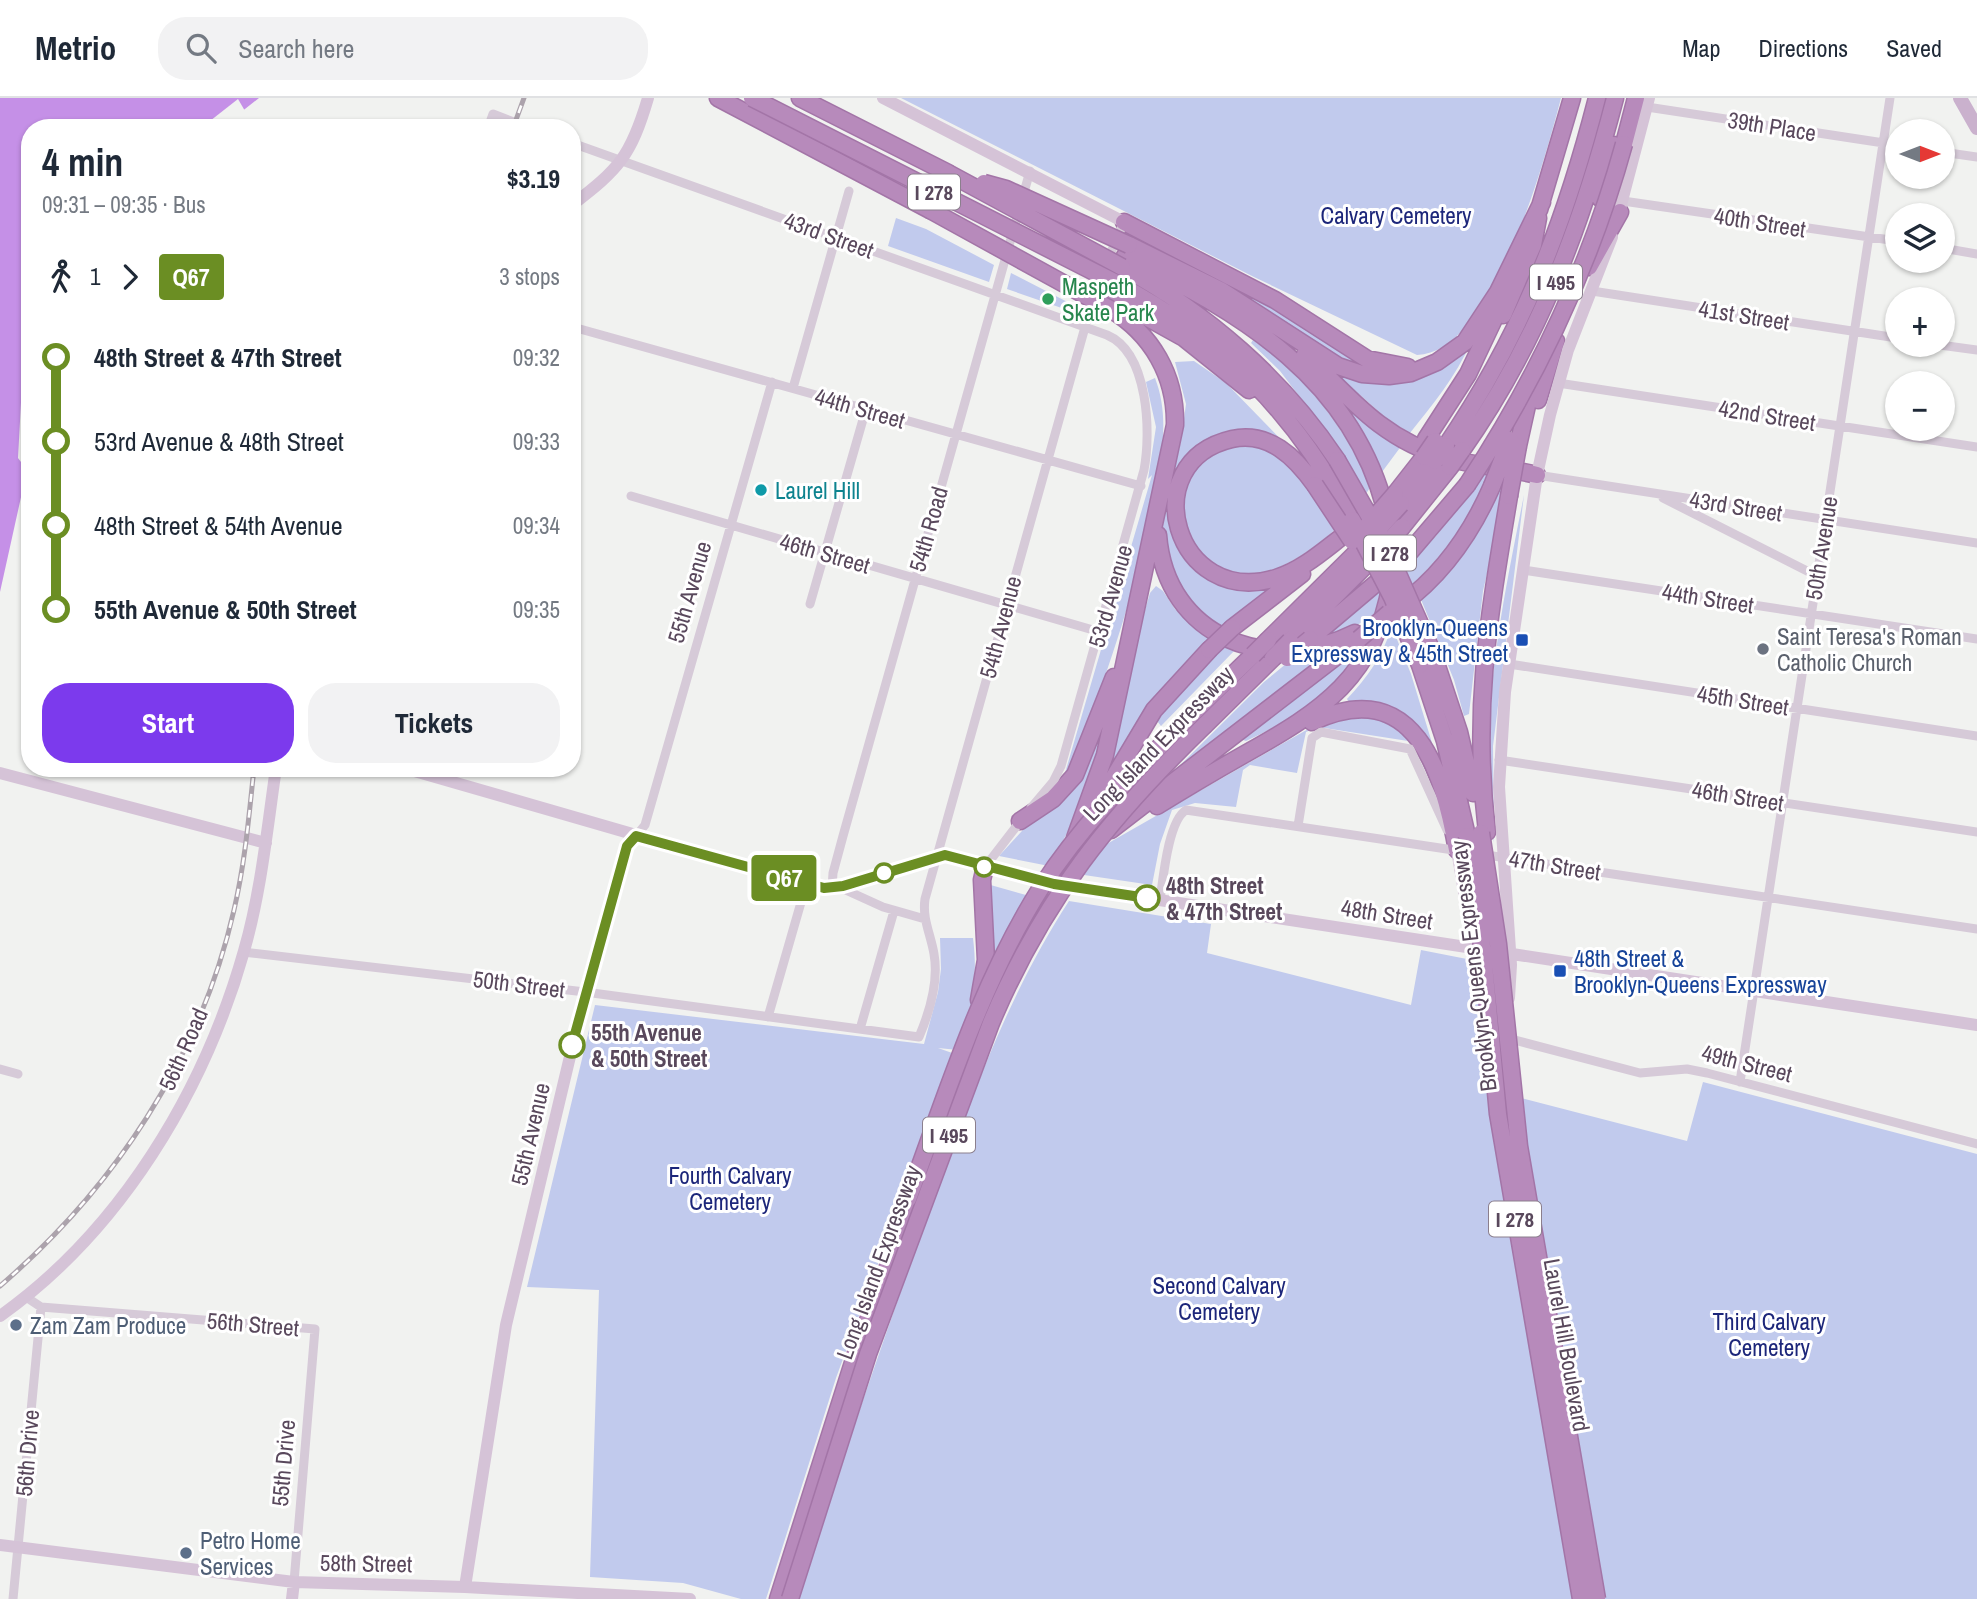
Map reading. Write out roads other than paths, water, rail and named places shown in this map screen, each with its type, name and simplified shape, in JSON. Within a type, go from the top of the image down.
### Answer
[{"type":"highway","name":"I 278","points":[[718,98],[930,210],[1113,297]]},
{"type":"highway","name":"Brooklyn-Queens Expressway","points":[[752,98],[1176,333],[1233,376],[1276,418],[1325,473],[1390,554],[1432,651],[1464,748],[1494,916],[1517,1137],[1597,1599]]},
{"type":"highway","name":"Brooklyn-Queens Expressway","points":[[800,98],[1024,212],[1125,256],[1246,355],[1297,407],[1325,473],[1363,528],[1419,665],[1478,834],[1482,943],[1498,1114],[1581,1599]]},
{"type":"highway","points":[[1436,442],[1482,346],[1542,202],[1573,98]]},
{"type":"highway","name":"Long Island Expressway","points":[[1199,719],[1221,709],[1280,658],[1290,641],[1402,527],[1436,442],[1501,358],[1539,279],[1570,198],[1597,98]]},
{"type":"highway","name":"Long Island Expressway","points":[[782,1596],[853,1348],[965,1044],[1000,962],[1038,893],[1078,836],[1121,786],[1199,719],[1395,494],[1431,460],[1462,450],[1509,377],[1549,298],[1582,216],[1615,98]]},
{"type":"highway","points":[[1478,834],[1479,732],[1486,642],[1513,497],[1525,408],[1546,341],[1599,201],[1625,98]]},
{"type":"highway","points":[[1280,658],[1310,639],[1387,574],[1409,553],[1467,485],[1519,401],[1560,323],[1598,229],[1625,144],[1644,101]]},
{"type":"highway","points":[[948,173],[1006,190],[1231,312],[1296,363],[1349,426],[1381,492],[1392,535],[1393,565],[1380,628],[1361,665],[1344,687],[1309,717],[1103,837]]},
{"type":"highway","points":[[1125,256],[1203,280],[1328,361],[1353,372],[1390,376],[1428,366],[1452,354],[1477,327],[1542,202]]},
{"type":"highway","points":[[916,1202],[986,1021],[1038,916],[1071,867],[1103,837],[1357,636],[1451,555],[1475,522],[1492,486],[1518,445],[1554,347],[1601,240],[1621,207]]},
{"type":"highway","points":[[1124,222],[1259,291],[1367,359],[1392,366],[1428,366]]},
{"type":"highway","points":[[1064,863],[1103,762],[1174,435],[1173,394],[1163,365],[1146,338],[1113,297]]},
{"type":"highway","points":[[1261,316],[1299,349],[1364,414],[1390,433],[1445,457],[1537,475]]},
{"type":"highway","points":[[1344,536],[1295,570],[1253,582],[1227,579],[1211,572],[1191,555],[1179,533],[1175,508],[1181,481],[1196,459],[1223,442],[1246,438],[1274,444],[1294,459],[1325,473],[1361,557],[1395,604]]},
{"type":"highway","points":[[782,1596],[848,1378],[903,1238],[971,1043],[1004,964],[1146,723],[1173,687],[1232,628],[1324,556],[1374,504],[1395,494],[1431,460]]},
{"type":"highway","points":[[1157,515],[1160,556],[1172,588],[1194,616],[1219,635],[1252,647],[1284,650],[1315,647],[1357,636]]},
{"type":"highway","points":[[1020,821],[1053,799],[1075,775],[1133,626]]},
{"type":"highway","points":[[1283,732],[1349,710],[1381,714],[1408,727],[1424,744],[1439,774],[1457,850]]},
{"type":"highway","points":[[971,1043],[985,967],[982,880],[985,867]]},
{"type":"main road","points":[[581,197],[622,161],[634,141],[648,98]]},
{"type":"main road","points":[[883,98],[1030,171],[1124,222]]},
{"type":"main road","points":[[1960,98],[1977,128]]},
{"type":"main road","points":[[1537,475],[1558,383],[1621,207],[1644,101]]},
{"type":"main road","name":"Brooklyn-Queens Expressway","points":[[1510,954],[1502,857],[1499,760],[1509,664],[1537,475]]},
{"type":"main road","points":[[0,773],[266,843]]},
{"type":"main road","name":"56th Road","points":[[0,1316],[26,1297],[111,1211],[181,1105],[214,1036],[243,952],[266,843],[275,777]]},
{"type":"main road","name":"48th Street","points":[[435,777],[806,885],[836,888],[945,855],[1021,876],[1087,889],[1977,1026]]},
{"type":"main road","name":"55th Avenue","points":[[465,1587],[504,1335],[585,992],[627,846],[636,836]]},
{"type":"main road","name":"Laurel Hill Boulevard","points":[[1457,850],[1504,1098],[1590,1599]]},
{"type":"main road","name":"Laurel Hill Boulevard","points":[[1504,1098],[1510,954]]},
{"type":"main road","name":"58th Street","points":[[0,1545],[294,1582],[465,1587],[690,1599]]},
{"type":"main road","name":"55th Drive","points":[[292,1599],[294,1582]]},
{"type":"street","name":"50th Avenue","points":[[1740,1082],[1890,98]]},
{"type":"street","name":"39th Place","points":[[1644,101],[1883,143]]},
{"type":"street","points":[[491,119],[493,114],[506,119]]},
{"type":"street","name":"43rd Street","points":[[581,146],[1085,327]]},
{"type":"street","points":[[1955,154],[1977,157]]},
{"type":"street","name":"54th Road","points":[[836,888],[833,873],[1030,171]]},
{"type":"street","points":[[793,388],[849,191]]},
{"type":"street","name":"40th Street","points":[[1621,207],[1885,239]]},
{"type":"street","name":"54th Avenue","points":[[919,1037],[931,1004],[935,978],[934,954],[925,919],[925,899],[1085,327],[1099,280],[1124,222]]},
{"type":"street","points":[[1955,250],[1977,254]]},
{"type":"street","name":"41st Street","points":[[1592,290],[1885,336]]},
{"type":"street","name":"53rd Avenue","points":[[985,867],[1059,771],[1141,486],[1148,425],[1139,378],[1116,339],[1085,327]]},
{"type":"street","name":"44th Street","points":[[581,328],[1141,486]]},
{"type":"street","points":[[1955,347],[1977,350]]},
{"type":"street","name":"55th Avenue","points":[[636,836],[645,825],[772,383]]},
{"type":"street","name":"42nd Street","points":[[1558,383],[1977,447]]},
{"type":"street","points":[[810,604],[866,409]]},
{"type":"street","name":"43rd Street","points":[[1537,475],[1977,543]]},
{"type":"street","points":[[1655,494],[1817,576]]},
{"type":"street","name":"46th Street","points":[[631,496],[1100,632]]},
{"type":"street","points":[[1701,517],[1703,501]]},
{"type":"street","name":"44th Street","points":[[1523,570],[1977,639]]},
{"type":"street","name":"45th Street","points":[[1509,664],[1977,736]]},
{"type":"street","name":"Laurel Hill Boulevard","points":[[1298,826],[1314,734],[1321,732],[1409,747],[1457,850]]},
{"type":"street","name":"46th Street","points":[[1499,760],[1977,832]]},
{"type":"street","name":"47th Street","points":[[1160,901],[1169,846],[1183,811],[1977,929]]},
{"type":"street","points":[[768,1017],[806,885]]},
{"type":"street","name":"48th Street","points":[[836,888],[894,911],[925,919]]},
{"type":"street","points":[[860,1029],[894,911]]},
{"type":"street","name":"50th Street","points":[[243,952],[585,992],[919,1037]]},
{"type":"street","name":"49th Street","points":[[1507,1038],[1640,1073],[1692,1070],[1977,1144]]},
{"type":"street","points":[[0,1069],[18,1074]]},
{"type":"street","name":"56th Street","points":[[26,1297],[41,1307],[314,1329]]},
{"type":"street","name":"56th Drive","points":[[13,1599],[41,1307]]},
{"type":"street","name":"55th Drive","points":[[294,1582],[314,1329]]},
{"type":"railway","points":[[516,119],[524,98]]},
{"type":"railway","points":[[0,1286],[80,1207],[147,1117],[175,1069],[199,1018],[219,965],[234,910],[244,857],[253,777]]},
{"type":"place","name":"Maspeth Skate Park","points":[[1048,299]]},
{"type":"place","name":"Laurel Hill","points":[[761,490]]},
{"type":"place","name":"Brooklyn-Queens Expressway & 45th Street","points":[[1522,640]]},
{"type":"place","name":"Saint Teresa's Roman Catholic Church","points":[[1763,649]]},
{"type":"place","name":"48th Street & 47th Street","points":[[1147,898]]},
{"type":"place","name":"48th Street & Brooklyn-Queens Expressway","points":[[1560,971]]},
{"type":"place","name":"55th Avenue & 50th Street","points":[[572,1045]]},
{"type":"place","name":"Zam Zam Produce","points":[[16,1325]]},
{"type":"place","name":"Petro Home Services","points":[[186,1553]]},
{"type":"park label","name":"Calvary Cemetery","points":[[1396,215]]},
{"type":"park label","name":"Fourth Calvary Cemetery","points":[[730,1188]]},
{"type":"park label","name":"Second Calvary Cemetery","points":[[1219,1298]]},
{"type":"park label","name":"Third Calvary Cemetery","points":[[1769,1334]]}]
